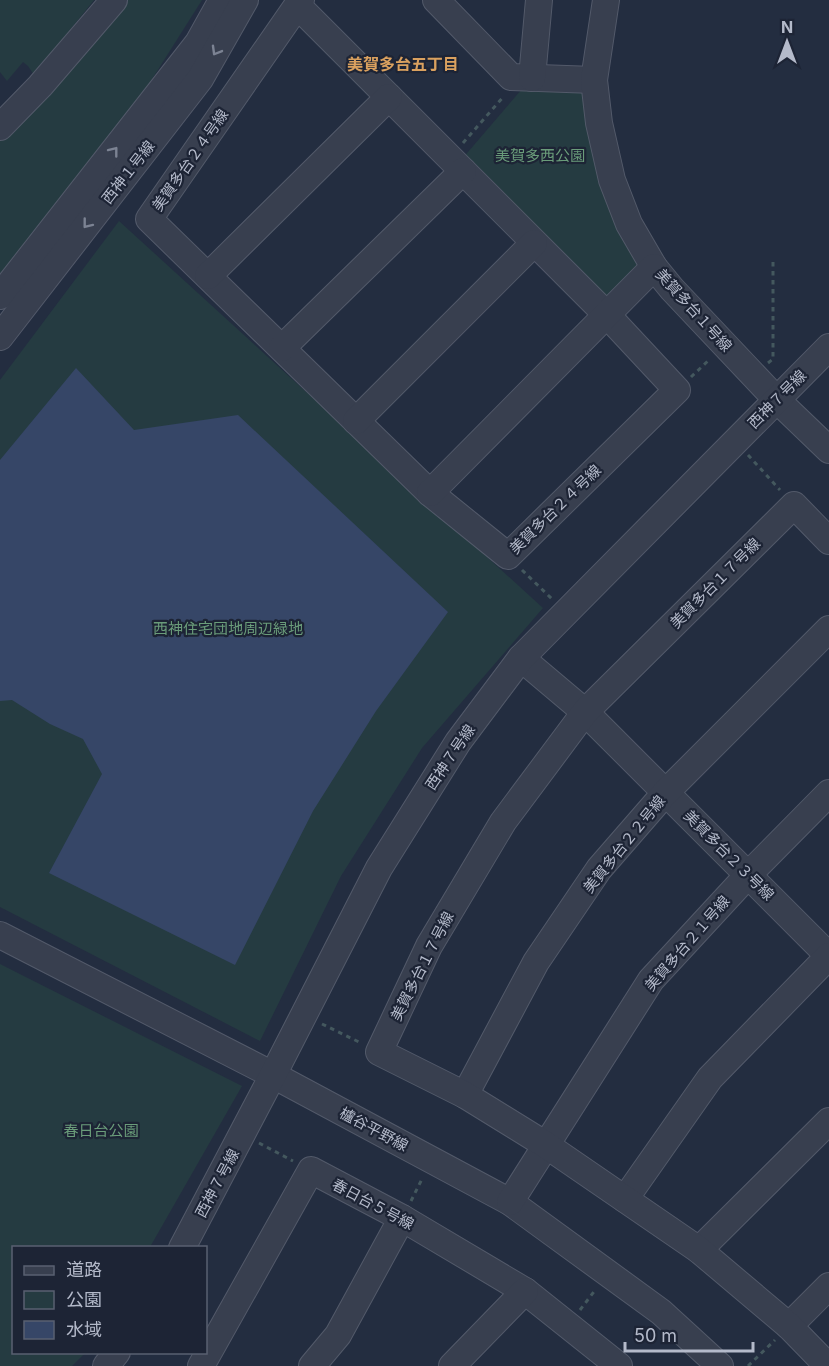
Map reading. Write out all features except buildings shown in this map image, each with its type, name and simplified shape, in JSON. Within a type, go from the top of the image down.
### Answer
[{"type":"street","points":[[0,127],[40,86],[114,0]]},
{"type":"street","name":"西神１号線","points":[[0,296],[198,43],[222,0]]},
{"type":"street","name":"西神１号線","points":[[0,337],[200,79],[245,0]]},
{"type":"street","points":[[436,0],[511,77],[594,80]]},
{"type":"street","points":[[526,77],[539,0]]},
{"type":"street","name":"美賀多台１号線","points":[[606,0],[594,80],[599,123],[612,180],[629,224],[654,267],[672,289],[777,400],[829,450]]},
{"type":"street","name":"美賀多台２４号線","points":[[300,3],[389,97],[607,315],[677,390],[508,556],[430,494],[149,219],[300,3]]},
{"type":"street","points":[[207,276],[389,97]]},
{"type":"street","points":[[282,348],[457,164]]},
{"type":"street","points":[[356,421],[534,243]]},
{"type":"street","points":[[430,494],[654,267]]},
{"type":"street","name":"西神７号線","points":[[183,1246],[379,868],[458,742],[521,658],[829,347]]},
{"type":"street","points":[[794,505],[829,541]]},
{"type":"street","name":"美賀多台１７号線","points":[[379,1052],[429,946],[503,822],[585,712],[794,505]]},
{"type":"street","name":"美賀多台２２号線","points":[[465,1095],[536,962],[599,870],[666,792],[829,629]]},
{"type":"street","name":"美賀多台２３号線","points":[[521,658],[585,712],[829,956]]},
{"type":"street","name":"美賀多台２１号線","points":[[510,1202],[651,980],[748,875],[829,793]]},
{"type":"street","name":"櫨谷平野線","points":[[0,935],[273,1075],[510,1202],[661,1312],[720,1366]]},
{"type":"street","points":[[625,1199],[710,1078],[829,956]]},
{"type":"street","points":[[379,1052],[465,1095],[546,1145],[699,1250],[789,1326],[828,1366]]},
{"type":"street","points":[[699,1250],[829,1121]]},
{"type":"street","points":[[201,1366],[310,1170]]},
{"type":"street","name":"春日台５号線","points":[[310,1170],[402,1218],[525,1291],[619,1366]]},
{"type":"street","points":[[312,1366],[338,1335],[402,1218]]},
{"type":"street","points":[[789,1326],[829,1286]]},
{"type":"street","points":[[452,1366],[525,1291]]},
{"type":"street","points":[[106,1366],[116,1354]]},
{"type":"path","points":[[457,164],[526,77]]},
{"type":"path","points":[[752,374],[773,359],[773,262]]},
{"type":"path","points":[[677,390],[725,345]]},
{"type":"path","points":[[736,441],[794,505]]},
{"type":"path","points":[[508,556],[566,612]]},
{"type":"path","points":[[304,1015],[379,1052]]},
{"type":"path","points":[[242,1134],[310,1170]]},
{"type":"path","points":[[402,1218],[432,1160]]},
{"type":"path","points":[[568,1326],[608,1273]]},
{"type":"path","points":[[748,1366],[789,1326]]},
{"type":"green space","points":[[0,0],[94,0],[34,75],[23,62],[7,81],[0,72]]},
{"type":"green space","points":[[121,0],[202,0],[142,95],[0,276],[0,140]]},
{"type":"green space","name":"美賀多西公園","points":[[522,89],[583,90],[643,267],[610,300],[602,299],[462,159]]},
{"type":"green space","name":"西神住宅団地周辺緑地","points":[[119,221],[543,608],[422,748],[341,876],[260,1041],[0,907],[0,380]]},
{"type":"green space","name":"春日台公園","points":[[0,964],[242,1086],[151,1246],[12,1246],[12,1354],[84,1354],[72,1366],[0,1366]]},
{"type":"water","points":[[76,368],[134,430],[238,415],[448,612],[376,711],[313,811],[235,965],[49,873],[102,774],[83,739],[50,724],[12,700],[0,701],[0,460]]},
{"type":"district","name":"美賀多台五丁目","points":[[403,64]]}]
